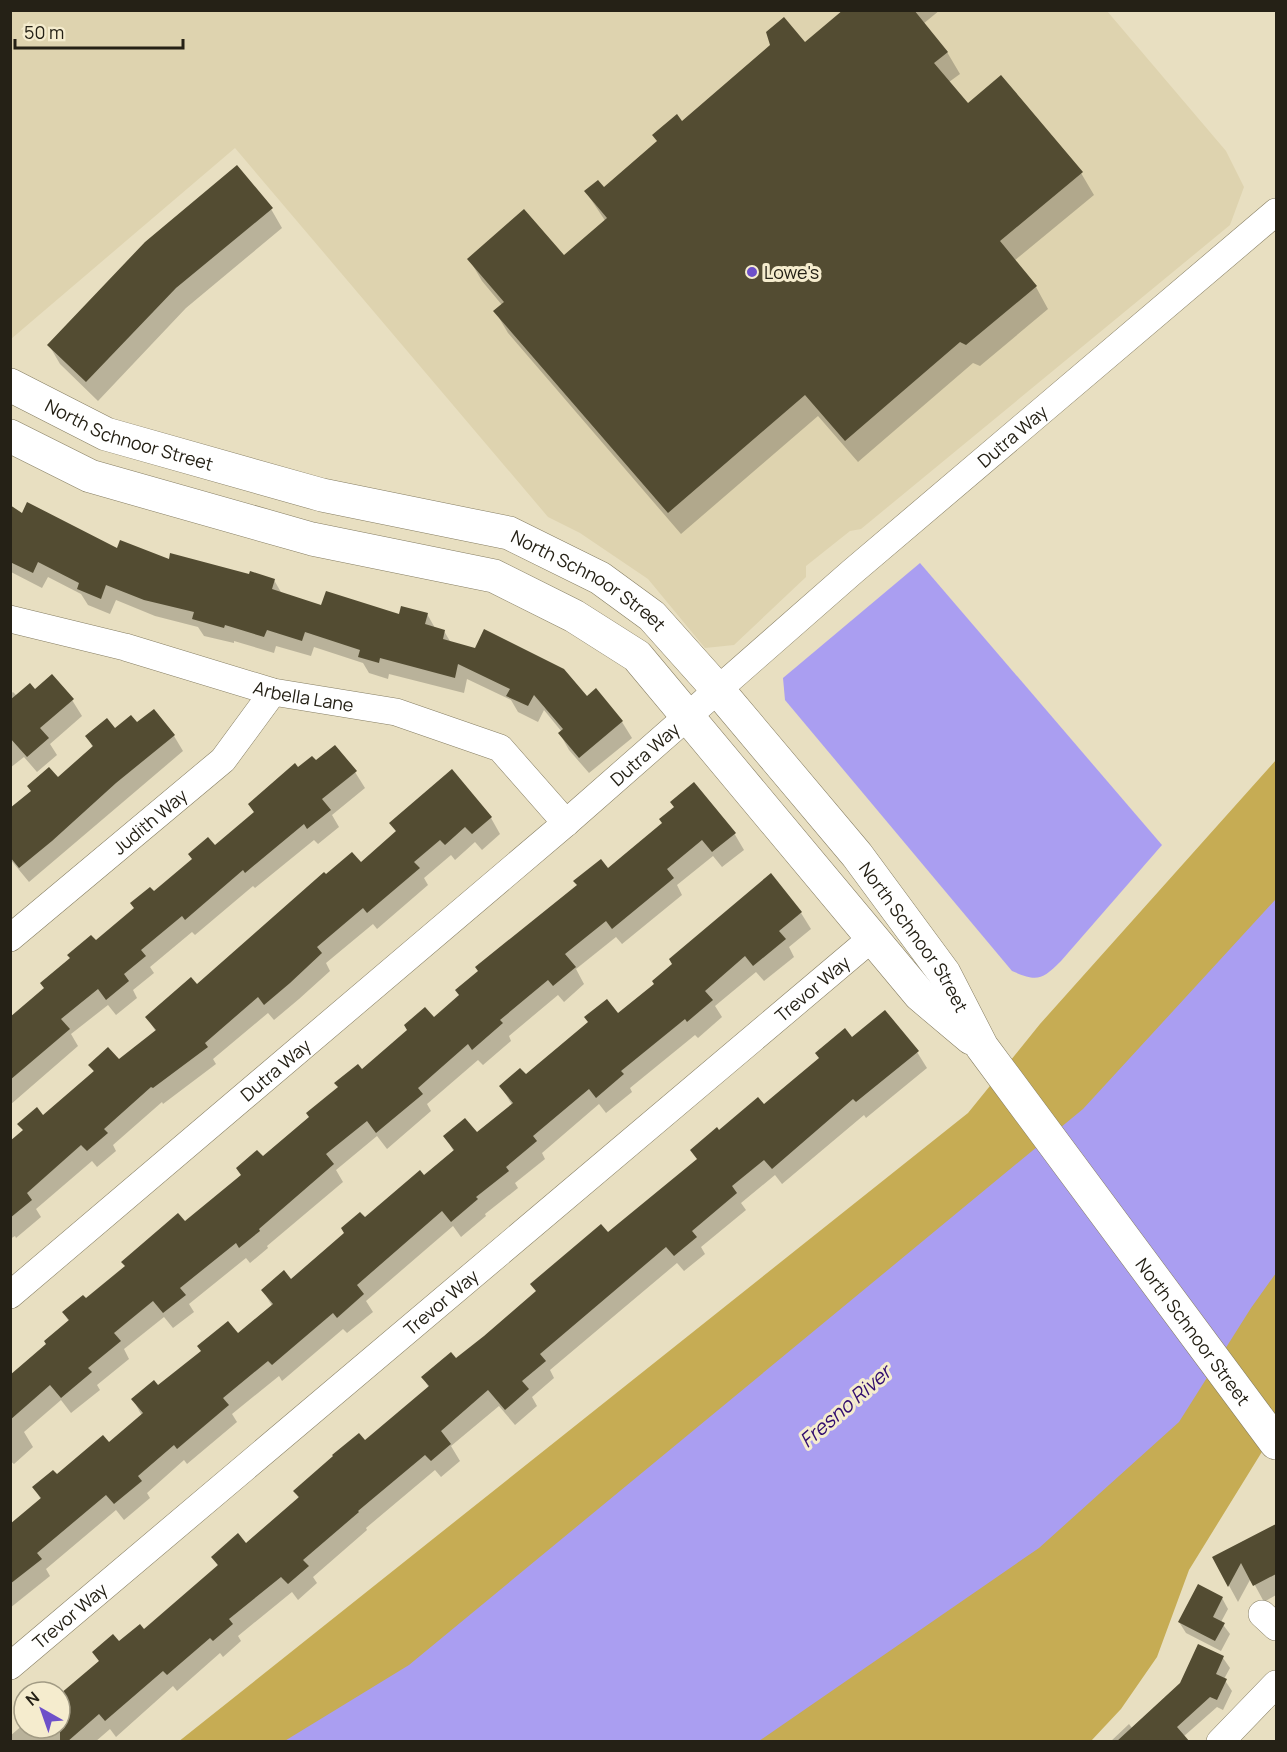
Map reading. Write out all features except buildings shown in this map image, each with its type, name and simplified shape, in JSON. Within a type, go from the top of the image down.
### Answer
[{"type":"street","name":"Dutra Way","points":[[10,1295],[566,824],[852,572],[1276,212]]},
{"type":"street","name":"North Schnoor Street","points":[[10,385],[106,434],[322,495],[509,533],[600,578],[652,616],[719,691],[864,864],[944,973],[982,1047],[1269,1432]]},
{"type":"street","name":"North Schnoor Street","points":[[10,436],[90,476],[300,536],[494,576],[574,616],[637,656],[920,995],[982,1047]]},
{"type":"street","points":[[51,457],[82,449],[166,478],[201,461]]},
{"type":"street","name":"Arbella Lane","points":[[10,619],[125,647],[273,692],[396,711],[500,748],[566,824]]},
{"type":"street","name":"Judith Way","points":[[10,938],[223,760],[273,692]]},
{"type":"street","name":"Trevor Way","points":[[10,1666],[872,938]]},
{"type":"street","points":[[1220,1742],[1276,1684]]},
{"type":"shaded area","points":[[11,11],[1107,11],[1226,151],[1244,187],[1230,225],[861,529],[850,531],[806,566],[806,577],[734,645],[705,648],[648,579],[580,533],[548,517],[235,148],[11,339]]},
{"type":"shaded area","points":[[1276,760],[1276,1429],[1189,1570],[1157,1657],[1121,1709],[1091,1741],[178,1742],[968,1113],[1040,1024]]},
{"type":"water","points":[[920,563],[1162,845],[1061,961],[1049,972],[1039,977],[1028,977],[1012,971],[785,700],[783,678]]},
{"type":"water","name":"Fresno River","points":[[1276,899],[1276,1273],[1251,1308],[1179,1422],[1039,1548],[759,1741],[283,1742],[409,1665],[1083,1109]]},
{"type":"place","name":"Lowe's","points":[[752,272]]}]
